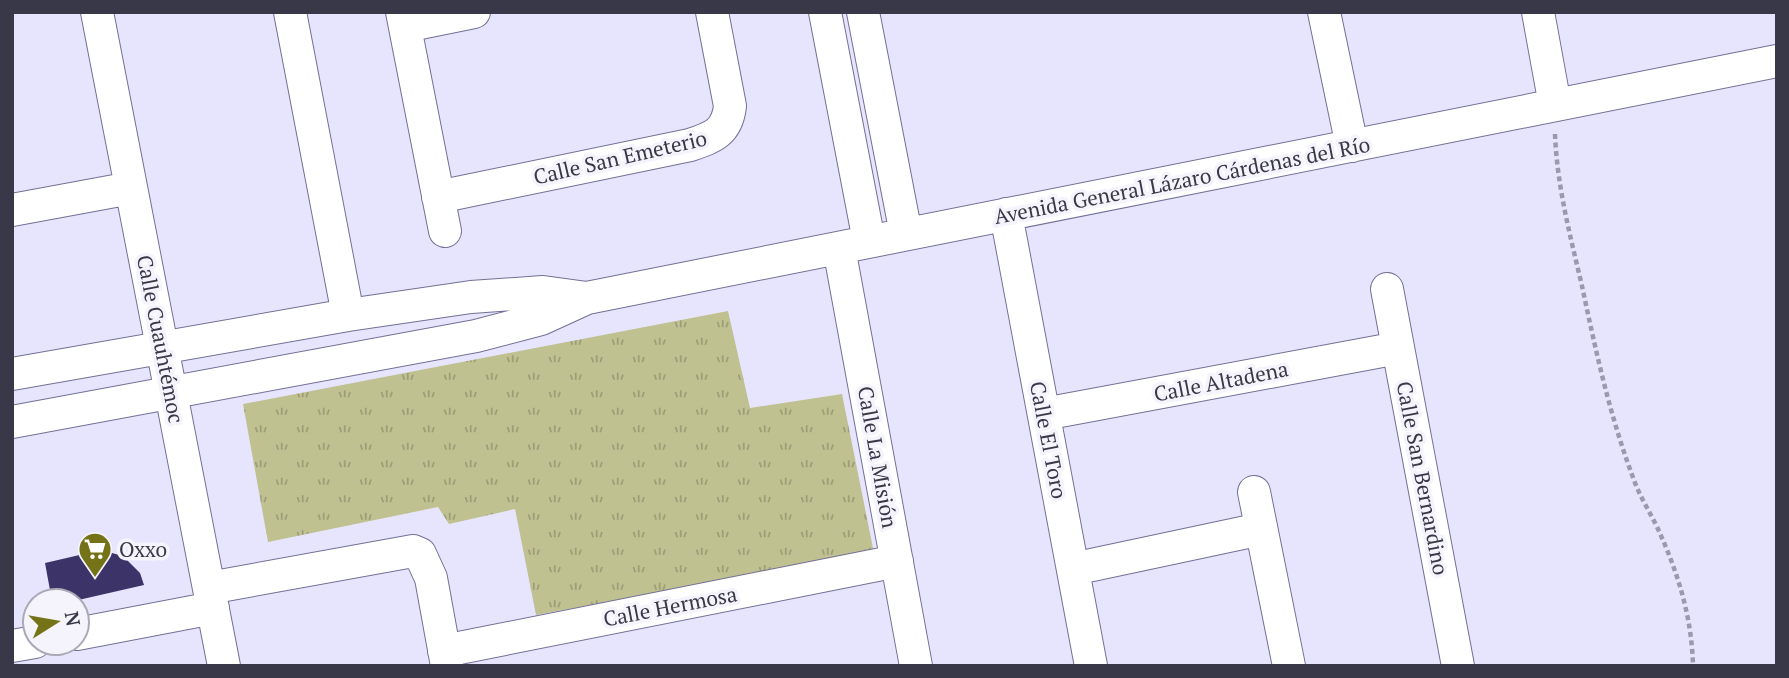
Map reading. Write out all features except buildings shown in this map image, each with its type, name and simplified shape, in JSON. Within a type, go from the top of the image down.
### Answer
[{"type":"street","name":"Calle Cuauhtémoc","points":[[97,12],[224,666]]},
{"type":"street","points":[[290,12],[348,315]]},
{"type":"street","points":[[445,232],[404,19],[474,12]]},
{"type":"street","name":"Calle San Emeterio","points":[[438,197],[690,145],[709,139],[721,131],[729,119],[730,106],[712,12]]},
{"type":"street","points":[[825,12],[854,245]]},
{"type":"street","points":[[863,12],[906,234]]},
{"type":"street","points":[[1324,12],[1352,146]]},
{"type":"street","points":[[1538,12],[1555,105]]},
{"type":"street","name":"Avenida General Lázaro Cárdenas del Río","points":[[12,422],[512,328],[541,319],[587,298],[1777,61]]},
{"type":"street","points":[[12,210],[131,188]]},
{"type":"street","name":"Calle El Toro","points":[[1006,215],[1091,666]]},
{"type":"street","name":"Calle La Misión","points":[[854,245],[897,561],[916,666]]},
{"type":"street","name":"Calle San Bernardino","points":[[1387,289],[1458,666]]},
{"type":"street","name":"Avenida General Lázaro Cárdenas del Río","points":[[12,374],[348,315],[509,293],[543,292],[587,298]]},
{"type":"street","name":"Calle Altadena","points":[[1044,414],[1398,348]]},
{"type":"street","points":[[1254,492],[1289,666]]},
{"type":"street","points":[[1073,569],[1261,529]]},
{"type":"street","points":[[91,630],[211,598],[413,551],[420,554],[431,578],[445,658]]},
{"type":"street","name":"Calle Hermosa","points":[[445,658],[897,561]]},
{"type":"path","points":[[1555,105],[1560,189],[1604,387],[1635,484],[1662,537],[1679,582],[1692,640],[1693,666]]},
{"type":"green space","points":[[728,311],[750,408],[842,394],[874,553],[536,615],[515,509],[449,524],[438,507],[268,542],[243,404]]},
{"type":"place","name":"Oxxo","points":[[95,579]]}]
